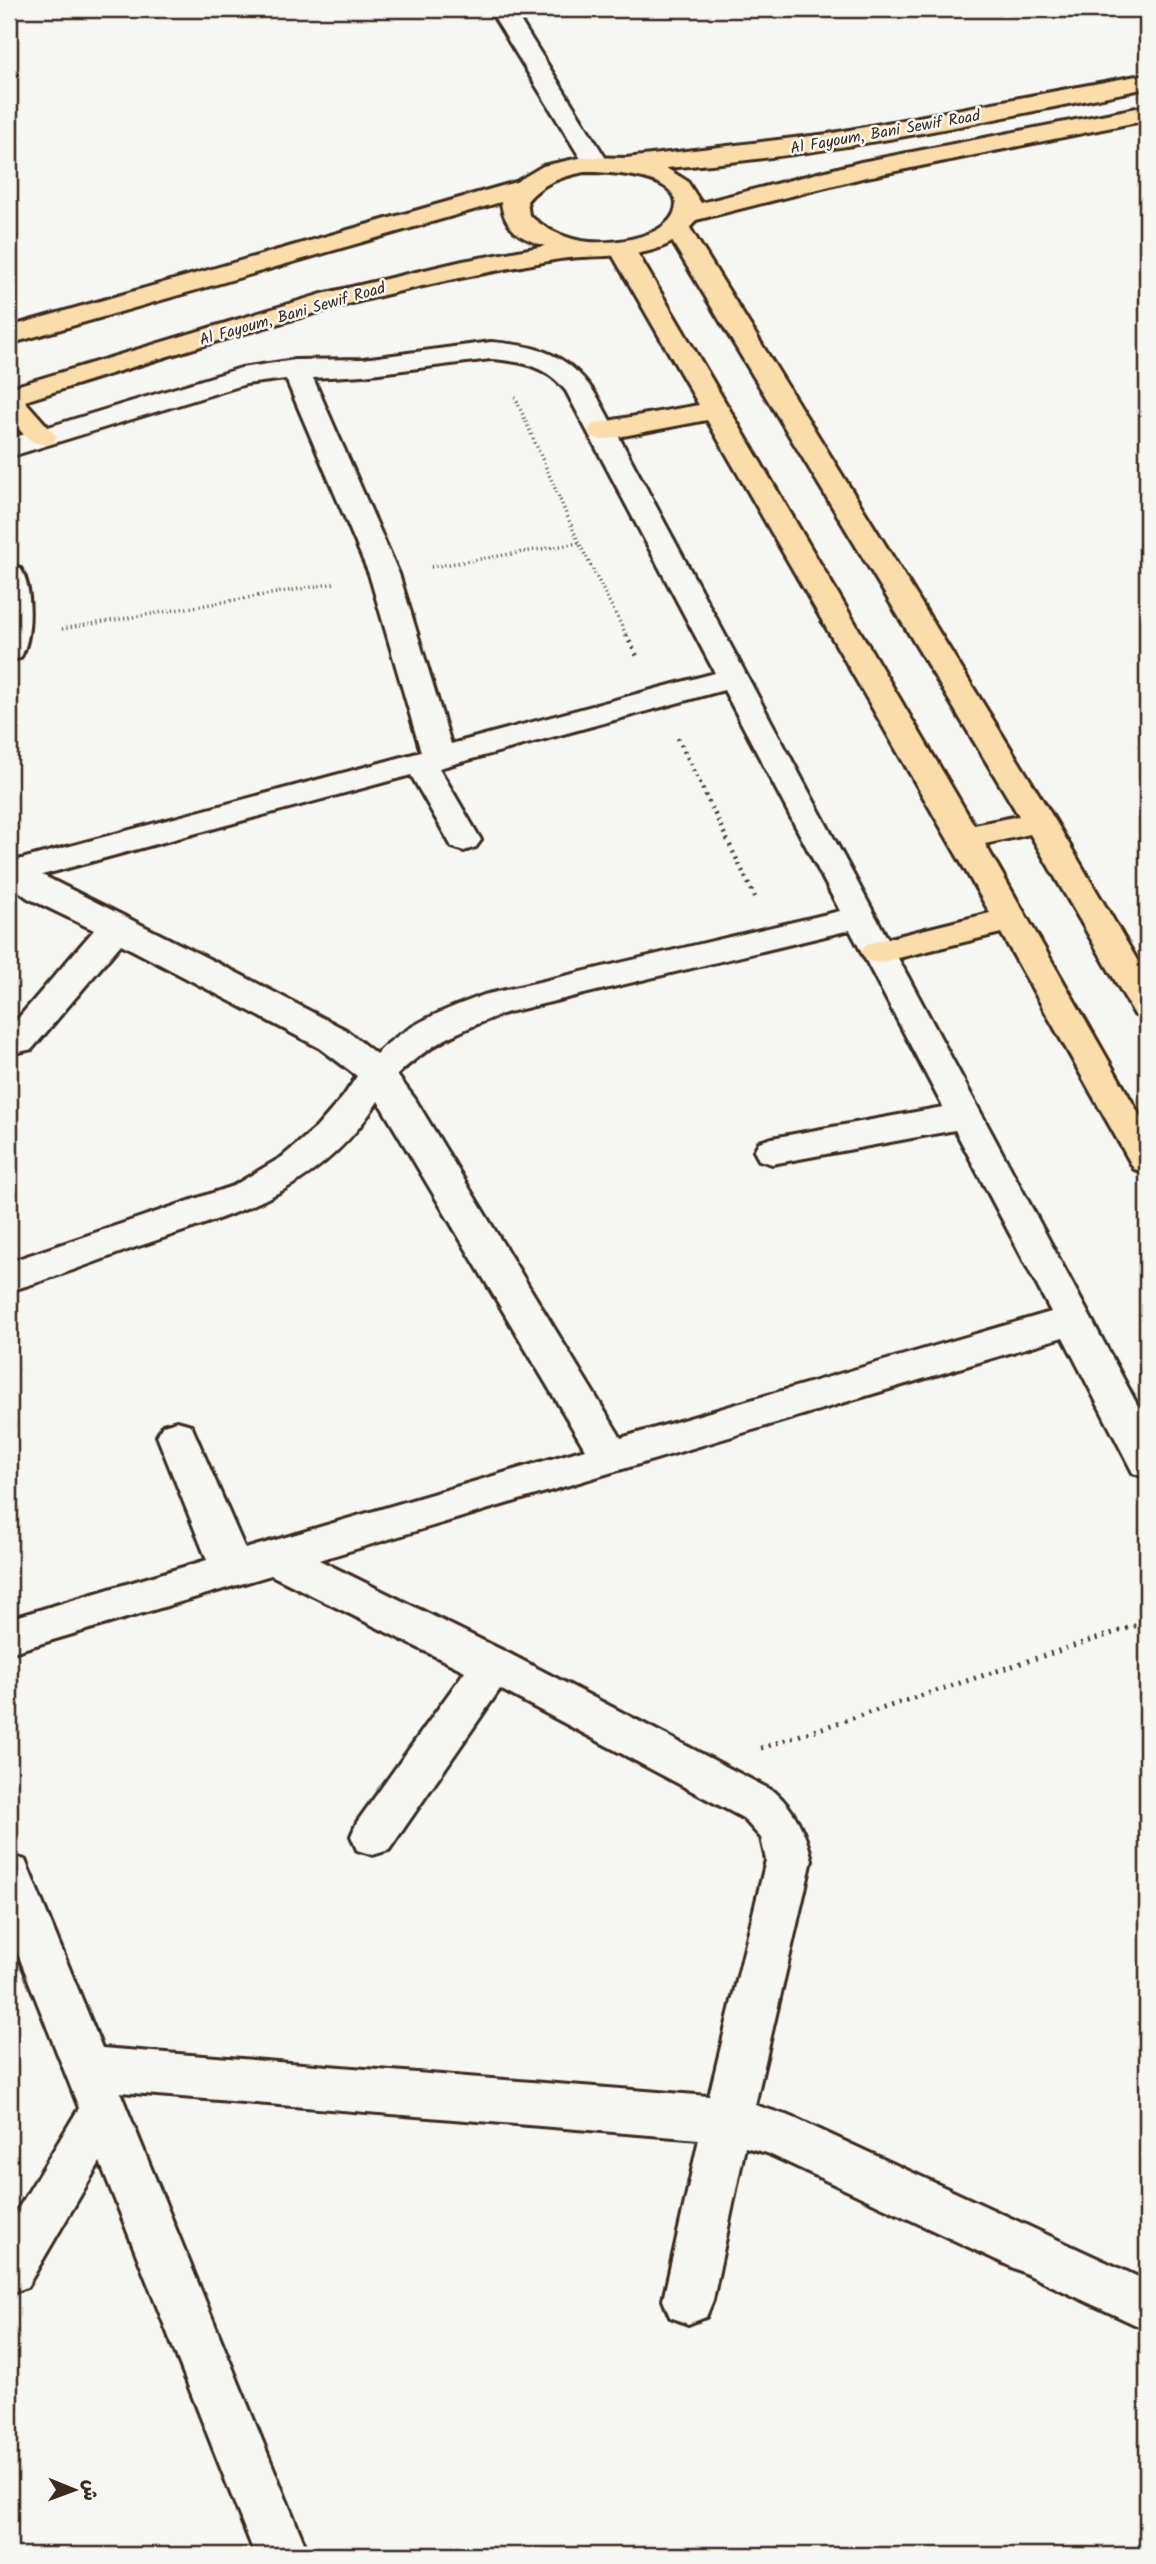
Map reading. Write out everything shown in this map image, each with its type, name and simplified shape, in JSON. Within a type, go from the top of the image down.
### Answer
[{"type":"main road","name":"Al Fayoum, Bani Sewif Road","points":[[518,189],[549,170],[608,163],[729,156],[832,142],[1147,81]]},
{"type":"main road","name":"Al Fayoum, Bani Sewif Road","points":[[9,398],[390,285],[451,270],[580,248],[622,248],[663,237],[682,221],[862,170],[1147,113]]},
{"type":"main road","points":[[608,163],[645,168],[681,188],[688,201],[682,221],[1147,1007]]},
{"type":"main road","points":[[518,189],[512,204],[516,219],[530,232],[552,242],[580,248]]},
{"type":"main road","points":[[9,336],[518,189]]},
{"type":"main road","points":[[622,248],[1012,919],[1147,1160]]},
{"type":"main road","points":[[9,398],[43,437]]},
{"type":"main road","points":[[602,432],[716,410]]},
{"type":"main road","points":[[965,838],[1039,822]]},
{"type":"main road","points":[[878,951],[1012,919]]},
{"type":"street","points":[[501,9],[608,163]]},
{"type":"street","points":[[9,448],[241,376],[295,368],[364,367],[495,351],[531,357],[561,369],[573,381],[602,432],[1074,1319],[1147,1462]]},
{"type":"street","points":[[295,368],[384,574],[429,760],[464,840]]},
{"type":"street","points":[[9,574],[15,609],[11,644]]},
{"type":"street","points":[[10,871],[733,678]]},
{"type":"street","points":[[10,871],[40,891],[229,983],[312,1028],[377,1073],[409,1120],[611,1457]]},
{"type":"street","points":[[9,1277],[246,1195],[295,1166],[329,1137],[356,1106],[377,1073],[409,1043],[449,1021],[496,1003],[860,917]]},
{"type":"street","points":[[19,1040],[116,927]]},
{"type":"street","points":[[772,1151],[966,1115]]},
{"type":"street","points":[[9,1636],[1074,1319]]},
{"type":"street","points":[[177,1436],[233,1569]]},
{"type":"street","points":[[274,1557],[493,1665],[758,1805],[776,1819],[786,1839],[789,1860],[727,2120],[688,2300]]},
{"type":"street","points":[[373,1836],[493,1665]]},
{"type":"street","points":[[9,1874],[23,1952],[94,2090],[282,2555]]},
{"type":"street","points":[[94,2090],[671,2112],[727,2120],[775,2133],[1147,2306]]},
{"type":"street","points":[[9,2270],[94,2090]]},
{"type":"path","points":[[495,351],[579,543],[659,699],[775,937]]},
{"type":"path","points":[[11,644],[384,574],[579,543]]},
{"type":"path","points":[[690,1771],[1147,1622]]}]
